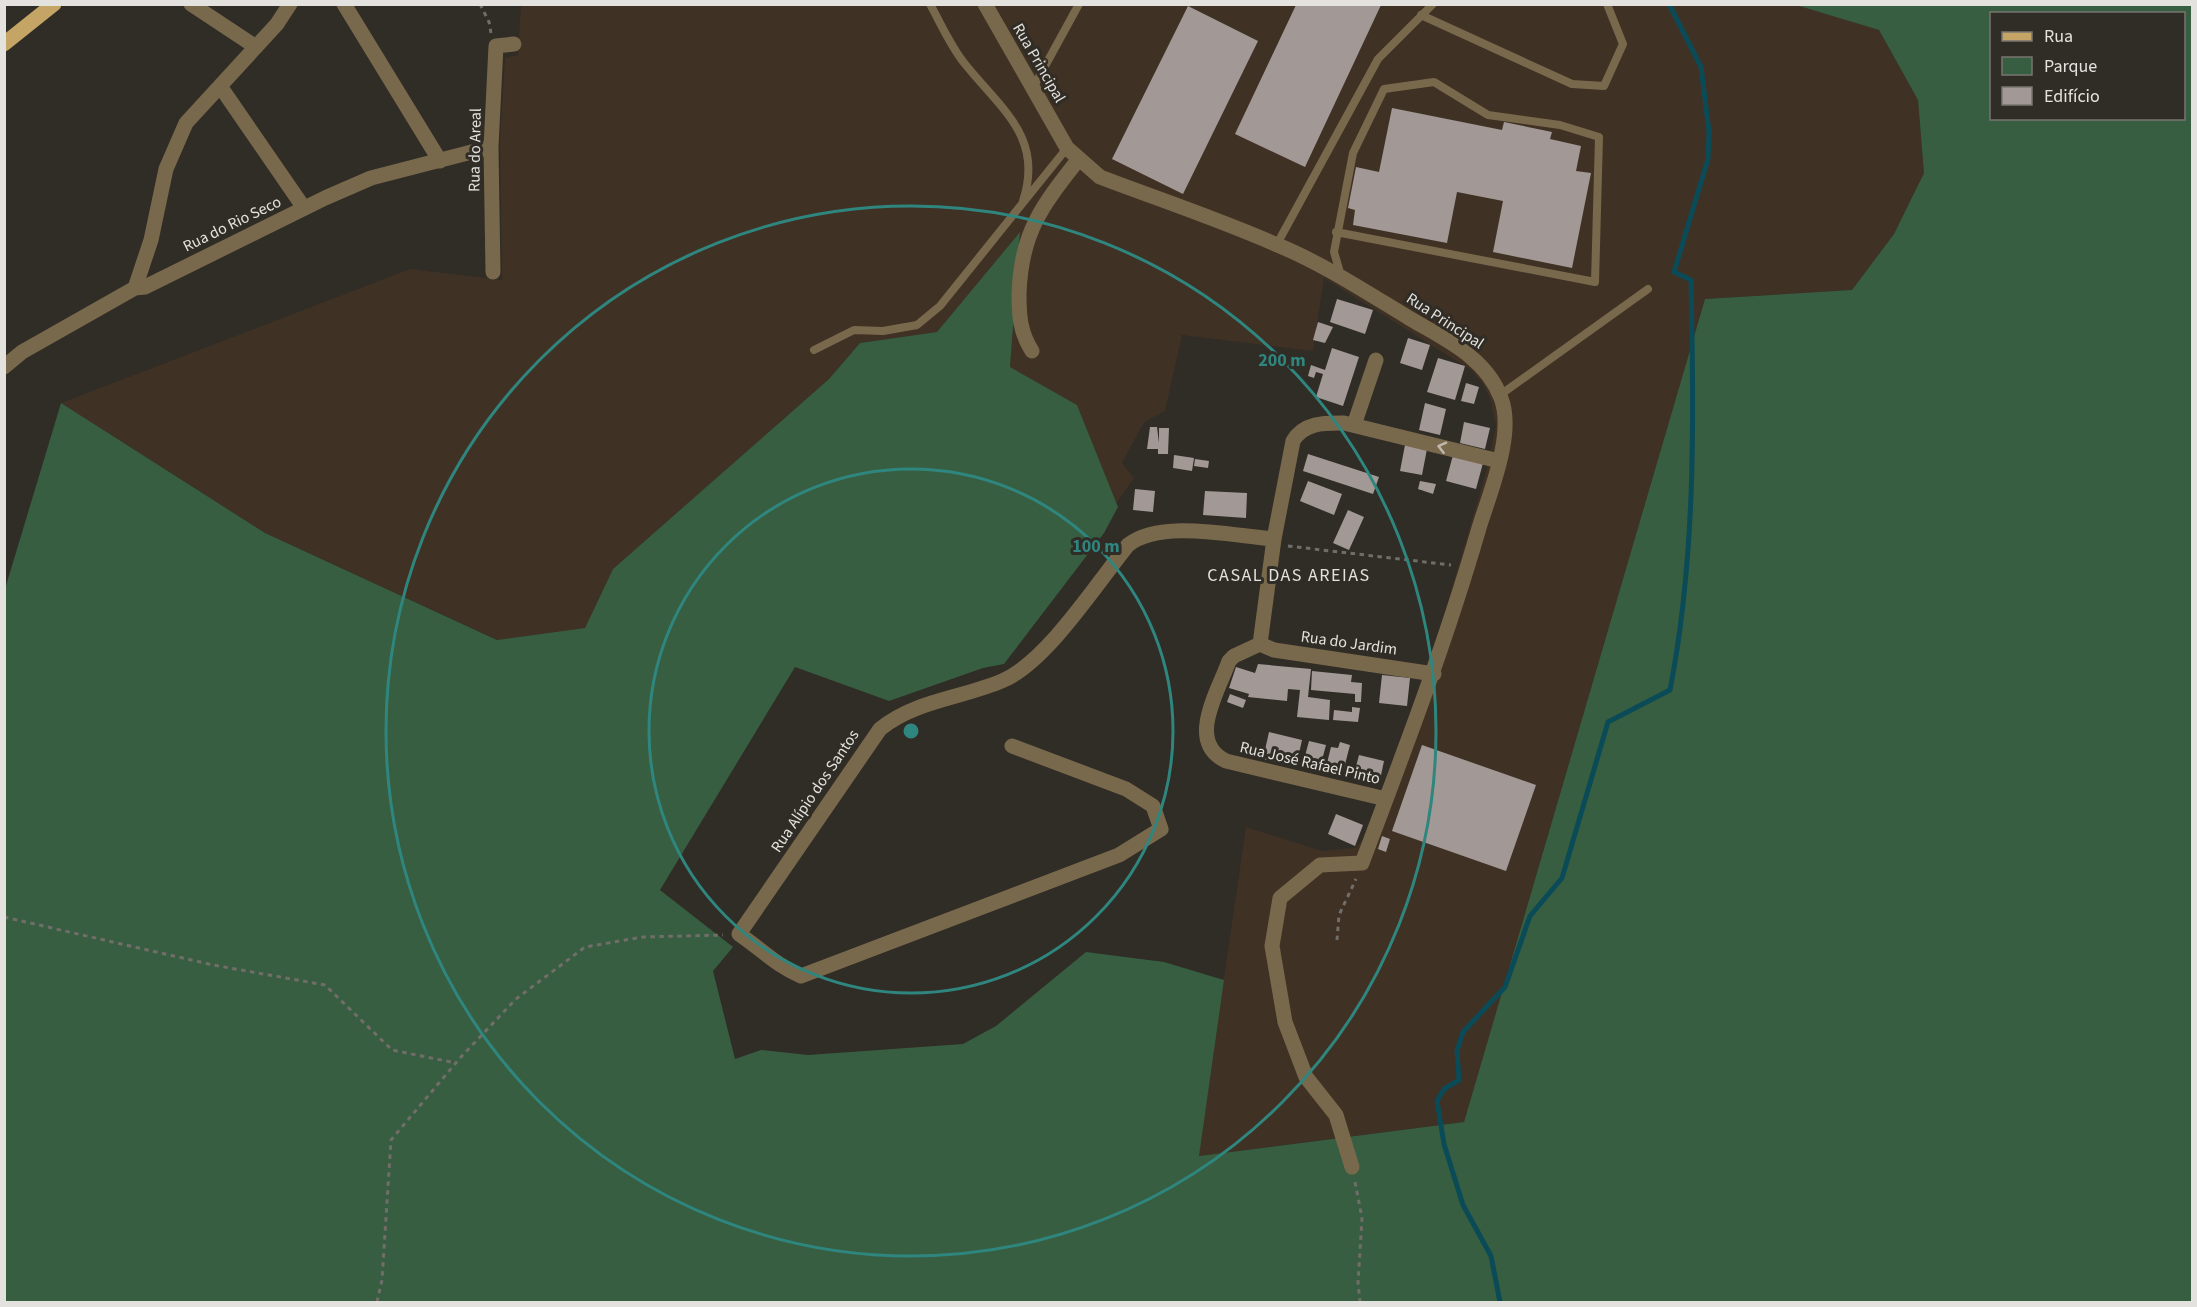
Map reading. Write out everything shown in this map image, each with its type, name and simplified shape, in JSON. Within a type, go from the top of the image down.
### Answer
[{"type":"main road","points":[[4,44],[54,4]]},
{"type":"street","points":[[191,4],[256,47]]},
{"type":"street","points":[[135,288],[151,240],[166,169],[186,123],[278,24],[290,4]]},
{"type":"street","points":[[344,4],[432,142],[441,161]]},
{"type":"street","name":"Rua Principal","points":[[984,4],[1067,148],[1100,177],[1277,244],[1341,277],[1470,356],[1485,370],[1500,395],[1506,427],[1499,461],[1434,674],[1362,863]]},
{"type":"street","points":[[496,46],[513,44]]},
{"type":"street","name":"Rua do Areal","points":[[493,272],[491,147],[496,46]]},
{"type":"street","points":[[220,86],[304,208]]},
{"type":"street","name":"Rua do Rio Seco","points":[[4,367],[22,352],[135,288],[145,287],[304,208],[371,178],[491,147]]},
{"type":"street","points":[[1032,351],[1022,336],[1019,320],[1023,248],[1045,203],[1078,160]]},
{"type":"street","points":[[1354,425],[1376,360]]},
{"type":"street","points":[[1260,644],[1274,539],[1296,435],[1306,428],[1322,423],[1354,425],[1499,461]]},
{"type":"street","name":"Rua Alípio dos Santos","points":[[739,934],[880,729],[908,711],[1002,681],[1018,672],[1048,646],[1136,538],[1167,530],[1274,539]]},
{"type":"street","name":"Rua do Jardim","points":[[1260,644],[1274,650],[1434,674]]},
{"type":"street","name":"Rua José Rafael Pinto","points":[[1260,644],[1229,661],[1205,729],[1209,747],[1226,761],[1386,799]]},
{"type":"street","points":[[739,934],[767,952],[779,967],[801,976],[1119,855],[1161,829],[1153,806],[1126,789],[1012,746]]},
{"type":"street","points":[[1352,1167],[1336,1115],[1306,1077],[1285,1022],[1272,946],[1280,898],[1320,865],[1362,863]]},
{"type":"lane","points":[[930,4],[965,64],[1007,112],[1025,144],[1029,159],[1029,183],[1021,205]]},
{"type":"lane","points":[[1033,88],[1079,4]]},
{"type":"lane","points":[[1277,244],[1378,58],[1433,4]]},
{"type":"lane","points":[[1421,15],[1572,84],[1604,86],[1623,44],[1606,4]]},
{"type":"lane","points":[[1336,232],[1595,282],[1599,137],[1560,125],[1488,115],[1434,82],[1384,90],[1353,153],[1336,232],[1334,252],[1341,277]]},
{"type":"lane","points":[[814,350],[854,330],[883,330],[917,325],[939,306],[1067,148]]},
{"type":"lane","points":[[1500,395],[1648,289]]},
{"type":"path","points":[[480,4],[489,22],[496,46]]},
{"type":"path","points":[[1274,539],[1291,548],[1468,566]]},
{"type":"path","points":[[1337,940],[1339,915],[1362,863]]},
{"type":"path","points":[[4,917],[213,965],[325,985],[392,1050],[456,1063]]},
{"type":"path","points":[[377,1302],[382,1280],[391,1140],[456,1063],[516,999],[585,947],[643,937],[739,934]]},
{"type":"path","points":[[1352,1167],[1362,1218],[1358,1283],[1360,1302]]},
{"type":"shaded area","points":[[521,5],[1796,5],[1879,30],[1918,100],[1924,173],[1894,234],[1852,290],[1705,299],[1464,1122],[1198,1156],[1246,827],[1322,851],[1355,848],[1366,837],[1435,646],[1486,472],[1496,426],[1490,398],[1483,384],[1471,370],[1324,278],[1313,351],[1182,335],[1165,411],[1144,422],[1122,463],[1134,478],[1116,503],[1077,405],[1010,368],[1019,233],[937,332],[860,343],[829,379],[613,569],[585,628],[498,640],[265,533],[61,403],[410,269],[502,280],[500,138],[505,58],[518,55]]},
{"type":"green space","points":[[1796,5],[2192,5],[2192,1302],[5,1302],[5,589],[61,403],[265,533],[497,640],[585,628],[613,569],[829,379],[860,343],[937,332],[1020,232],[1010,367],[1077,405],[1118,507],[1104,533],[1004,664],[983,668],[889,701],[795,667],[660,890],[733,947],[713,971],[735,1059],[761,1050],[808,1055],[963,1044],[996,1026],[1086,952],[1164,962],[1224,980],[1199,1156],[1464,1122],[1705,299],[1852,290],[1894,234],[1924,173],[1918,100],[1879,30]]},
{"type":"building","points":[[1296,5],[1381,5],[1305,167],[1235,134]]},
{"type":"building","points":[[1188,6],[1258,41],[1183,194],[1112,159]]},
{"type":"building","points":[[1392,108],[1502,130],[1504,122],[1552,132],[1550,139],[1581,146],[1576,171],[1591,173],[1572,268],[1493,252],[1503,201],[1457,192],[1447,243],[1353,225],[1355,210],[1348,208],[1356,167],[1379,172]]},
{"type":"building","points":[[1337,299],[1373,310],[1365,334],[1330,322]]},
{"type":"building","points":[[1318,322],[1333,327],[1325,343],[1313,340]]},
{"type":"building","points":[[1408,338],[1430,345],[1422,370],[1400,363]]},
{"type":"building","points":[[1332,348],[1359,357],[1343,406],[1316,397],[1323,374],[1316,372],[1314,378],[1308,376],[1311,365],[1325,370]]},
{"type":"building","points":[[1438,358],[1465,366],[1455,400],[1427,392]]},
{"type":"building","points":[[1466,383],[1479,387],[1474,404],[1461,401]]},
{"type":"building","points":[[1425,403],[1446,409],[1440,435],[1419,430]]},
{"type":"building","points":[[1464,422],[1490,428],[1485,449],[1460,443]]},
{"type":"building","points":[[1150,427],[1157,427],[1159,443],[1159,428],[1169,428],[1168,454],[1158,454],[1158,449],[1147,449]]},
{"type":"building","points":[[1405,445],[1427,449],[1422,475],[1400,471]]},
{"type":"building","points":[[1308,454],[1379,477],[1373,494],[1303,471]]},
{"type":"building","points":[[1174,455],[1194,458],[1192,471],[1173,468]]},
{"type":"building","points":[[1453,455],[1483,463],[1476,489],[1446,481]]},
{"type":"building","points":[[1195,459],[1209,461],[1208,468],[1194,466]]},
{"type":"building","points":[[1308,481],[1342,494],[1334,515],[1300,501]]},
{"type":"building","points":[[1420,481],[1436,484],[1433,494],[1418,489]]},
{"type":"building","points":[[1135,489],[1155,491],[1153,512],[1133,510]]},
{"type":"building","points":[[1205,491],[1247,493],[1246,518],[1203,515]]},
{"type":"building","points":[[1348,510],[1364,517],[1349,550],[1333,543]]},
{"type":"building","points":[[1258,664],[1311,669],[1308,697],[1330,700],[1329,720],[1297,717],[1300,690],[1288,689],[1287,701],[1248,697],[1249,694],[1229,688],[1236,667],[1255,673]]},
{"type":"building","points":[[1312,671],[1352,675],[1351,682],[1362,683],[1361,702],[1355,702],[1355,694],[1311,690]]},
{"type":"building","points":[[1382,675],[1410,678],[1407,706],[1379,703]]},
{"type":"building","points":[[1230,694],[1246,700],[1243,708],[1227,702]]},
{"type":"building","points":[[1352,707],[1360,708],[1358,722],[1333,720],[1334,710],[1352,712]]},
{"type":"building","points":[[1269,732],[1302,740],[1296,767],[1263,759]]},
{"type":"building","points":[[1309,741],[1326,745],[1319,771],[1302,767]]},
{"type":"building","points":[[1340,742],[1350,745],[1342,776],[1325,771],[1331,747],[1338,748]]},
{"type":"building","points":[[1422,745],[1536,785],[1506,871],[1392,831]]},
{"type":"building","points":[[1359,755],[1384,761],[1379,785],[1353,778]]},
{"type":"building","points":[[1336,814],[1363,825],[1355,846],[1328,834]]},
{"type":"building","points":[[1382,836],[1390,839],[1386,852],[1378,849]]},
{"type":"waterway","points":[[1500,1302],[1491,1256],[1463,1205],[1444,1144],[1437,1101],[1444,1089],[1459,1080],[1457,1051],[1463,1032],[1505,987],[1530,916],[1562,878],[1608,722],[1670,690],[1685,589],[1693,434],[1691,280],[1674,272],[1708,159],[1709,132],[1701,67],[1669,4]]},
{"type":"district","name":"CASAL DAS AREIAS","points":[[1289,575]]}]
